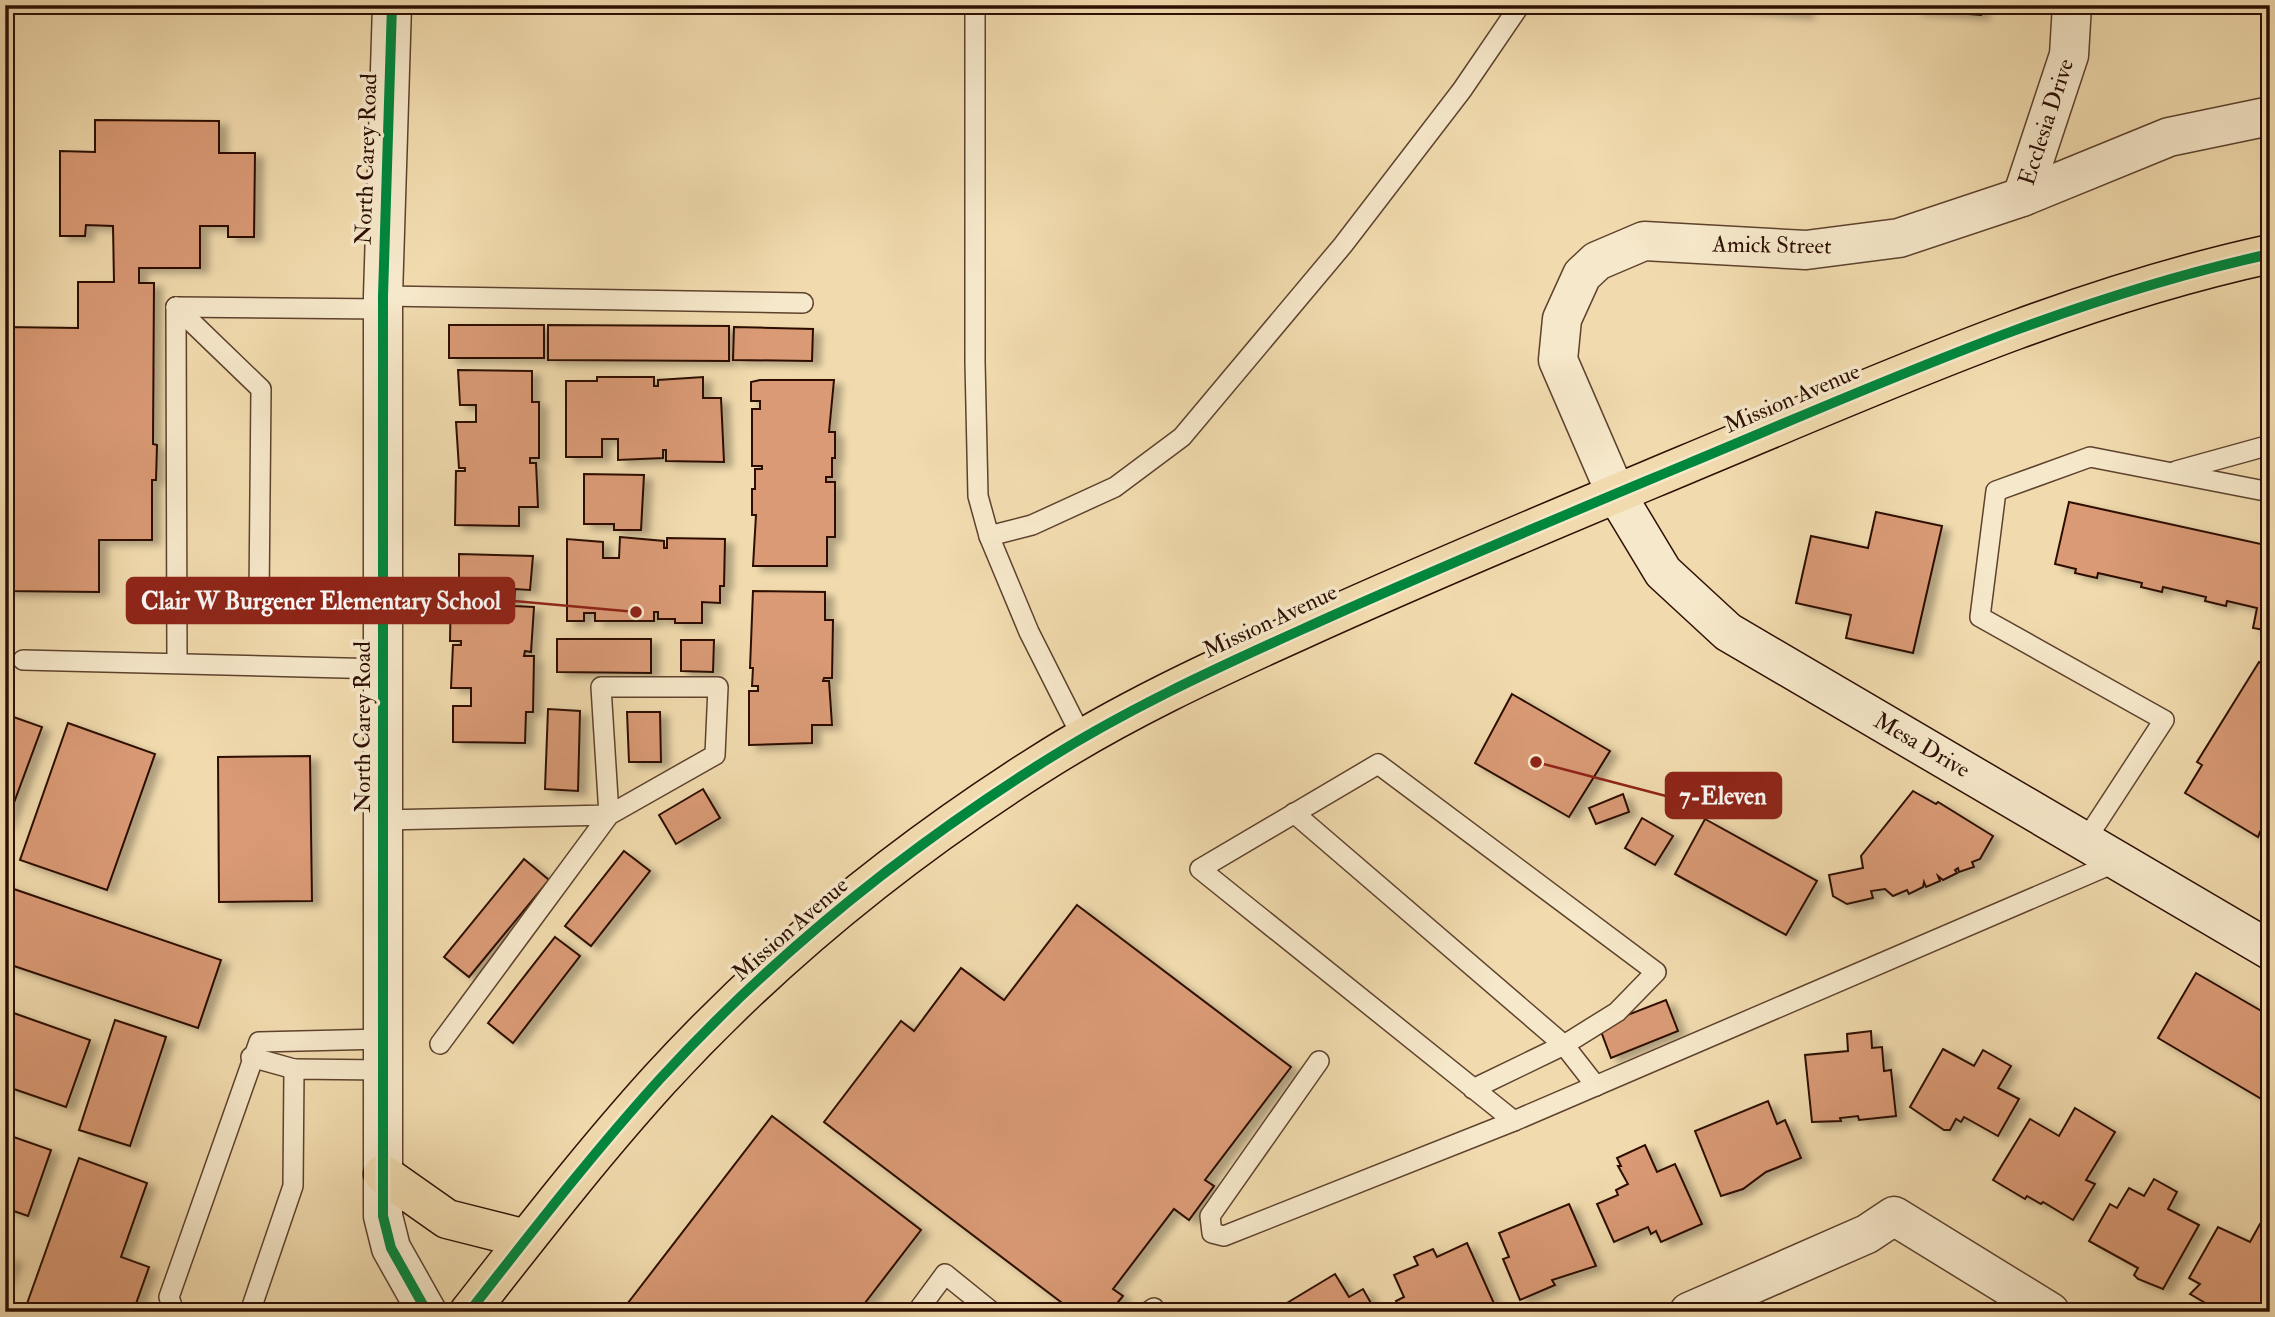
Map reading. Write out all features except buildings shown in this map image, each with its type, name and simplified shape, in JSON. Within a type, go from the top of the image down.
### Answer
[{"type":"main road","name":"Mission Avenue","points":[[469,1312],[608,1137],[664,1075],[780,962],[839,911],[970,811],[1083,739],[1181,686],[1273,642],[1616,494],[2015,330],[2151,284],[2270,254]]},
{"type":"main road","points":[[383,1174],[447,1219],[526,1239]]},
{"type":"street","name":"North Carey Road","points":[[392,5],[383,303],[383,1216],[391,1248],[426,1312]]},
{"type":"street","name":"Ecclesia Drive","points":[[2022,197],[2069,55],[2072,5]]},
{"type":"street","name":"Amick Street","points":[[1616,494],[1558,360],[1562,319],[1582,275],[1597,261],[1644,241],[1806,250],[1899,238],[2022,197],[2169,137],[2270,116]]},
{"type":"street","name":"Mesa Drive","points":[[1616,494],[1663,572],[1728,632],[2270,950]]},
{"type":"street","points":[[1689,1312],[1867,1234],[1895,1216],[2050,1312]]},
{"type":"lane","points":[[975,5],[978,496],[989,536],[1029,632],[1083,739]]},
{"type":"lane","points":[[989,536],[1032,525],[1115,487],[1182,437],[1343,245],[1462,90],[1520,5]]},
{"type":"lane","points":[[176,307],[383,303],[803,303]]},
{"type":"lane","points":[[176,307],[261,388],[259,599],[177,597]]},
{"type":"lane","points":[[176,307],[177,663]]},
{"type":"lane","points":[[2171,472],[2270,445]]},
{"type":"lane","points":[[2085,841],[2164,720],[1980,617],[1996,491],[2090,457],[2270,492]]},
{"type":"lane","points":[[23,660],[383,669]]},
{"type":"lane","points":[[440,1044],[609,816],[715,755],[718,687],[601,687],[609,816]]},
{"type":"lane","points":[[1473,1088],[1563,1045],[1617,1012],[1656,972],[1378,764],[1200,869],[1514,1121]]},
{"type":"lane","points":[[1294,813],[1563,1045],[1596,1086]]},
{"type":"lane","points":[[383,820],[609,816]]},
{"type":"lane","points":[[1319,1061],[1210,1216],[1212,1233],[1224,1236],[1514,1121],[2119,861]]},
{"type":"lane","points":[[174,1312],[169,1297],[251,1057],[259,1042],[383,1055]]},
{"type":"lane","points":[[251,1057],[294,1069],[383,1055]]},
{"type":"lane","points":[[250,1312],[293,1186],[294,1069]]},
{"type":"lane","points":[[916,1312],[945,1274],[992,1312]]},
{"type":"cycle path","points":[[392,5],[383,296],[383,1216],[391,1248],[427,1312]]},
{"type":"cycle path","points":[[469,1312],[634,1108],[745,993],[886,872],[986,800],[1069,746],[1167,693],[1351,607],[1901,374],[2120,294],[2194,272],[2270,254]]},
{"type":"place","name":"Clair W Burgener Elementary School","points":[[636,612]]},
{"type":"place","name":"7-Eleven","points":[[1536,762]]}]
